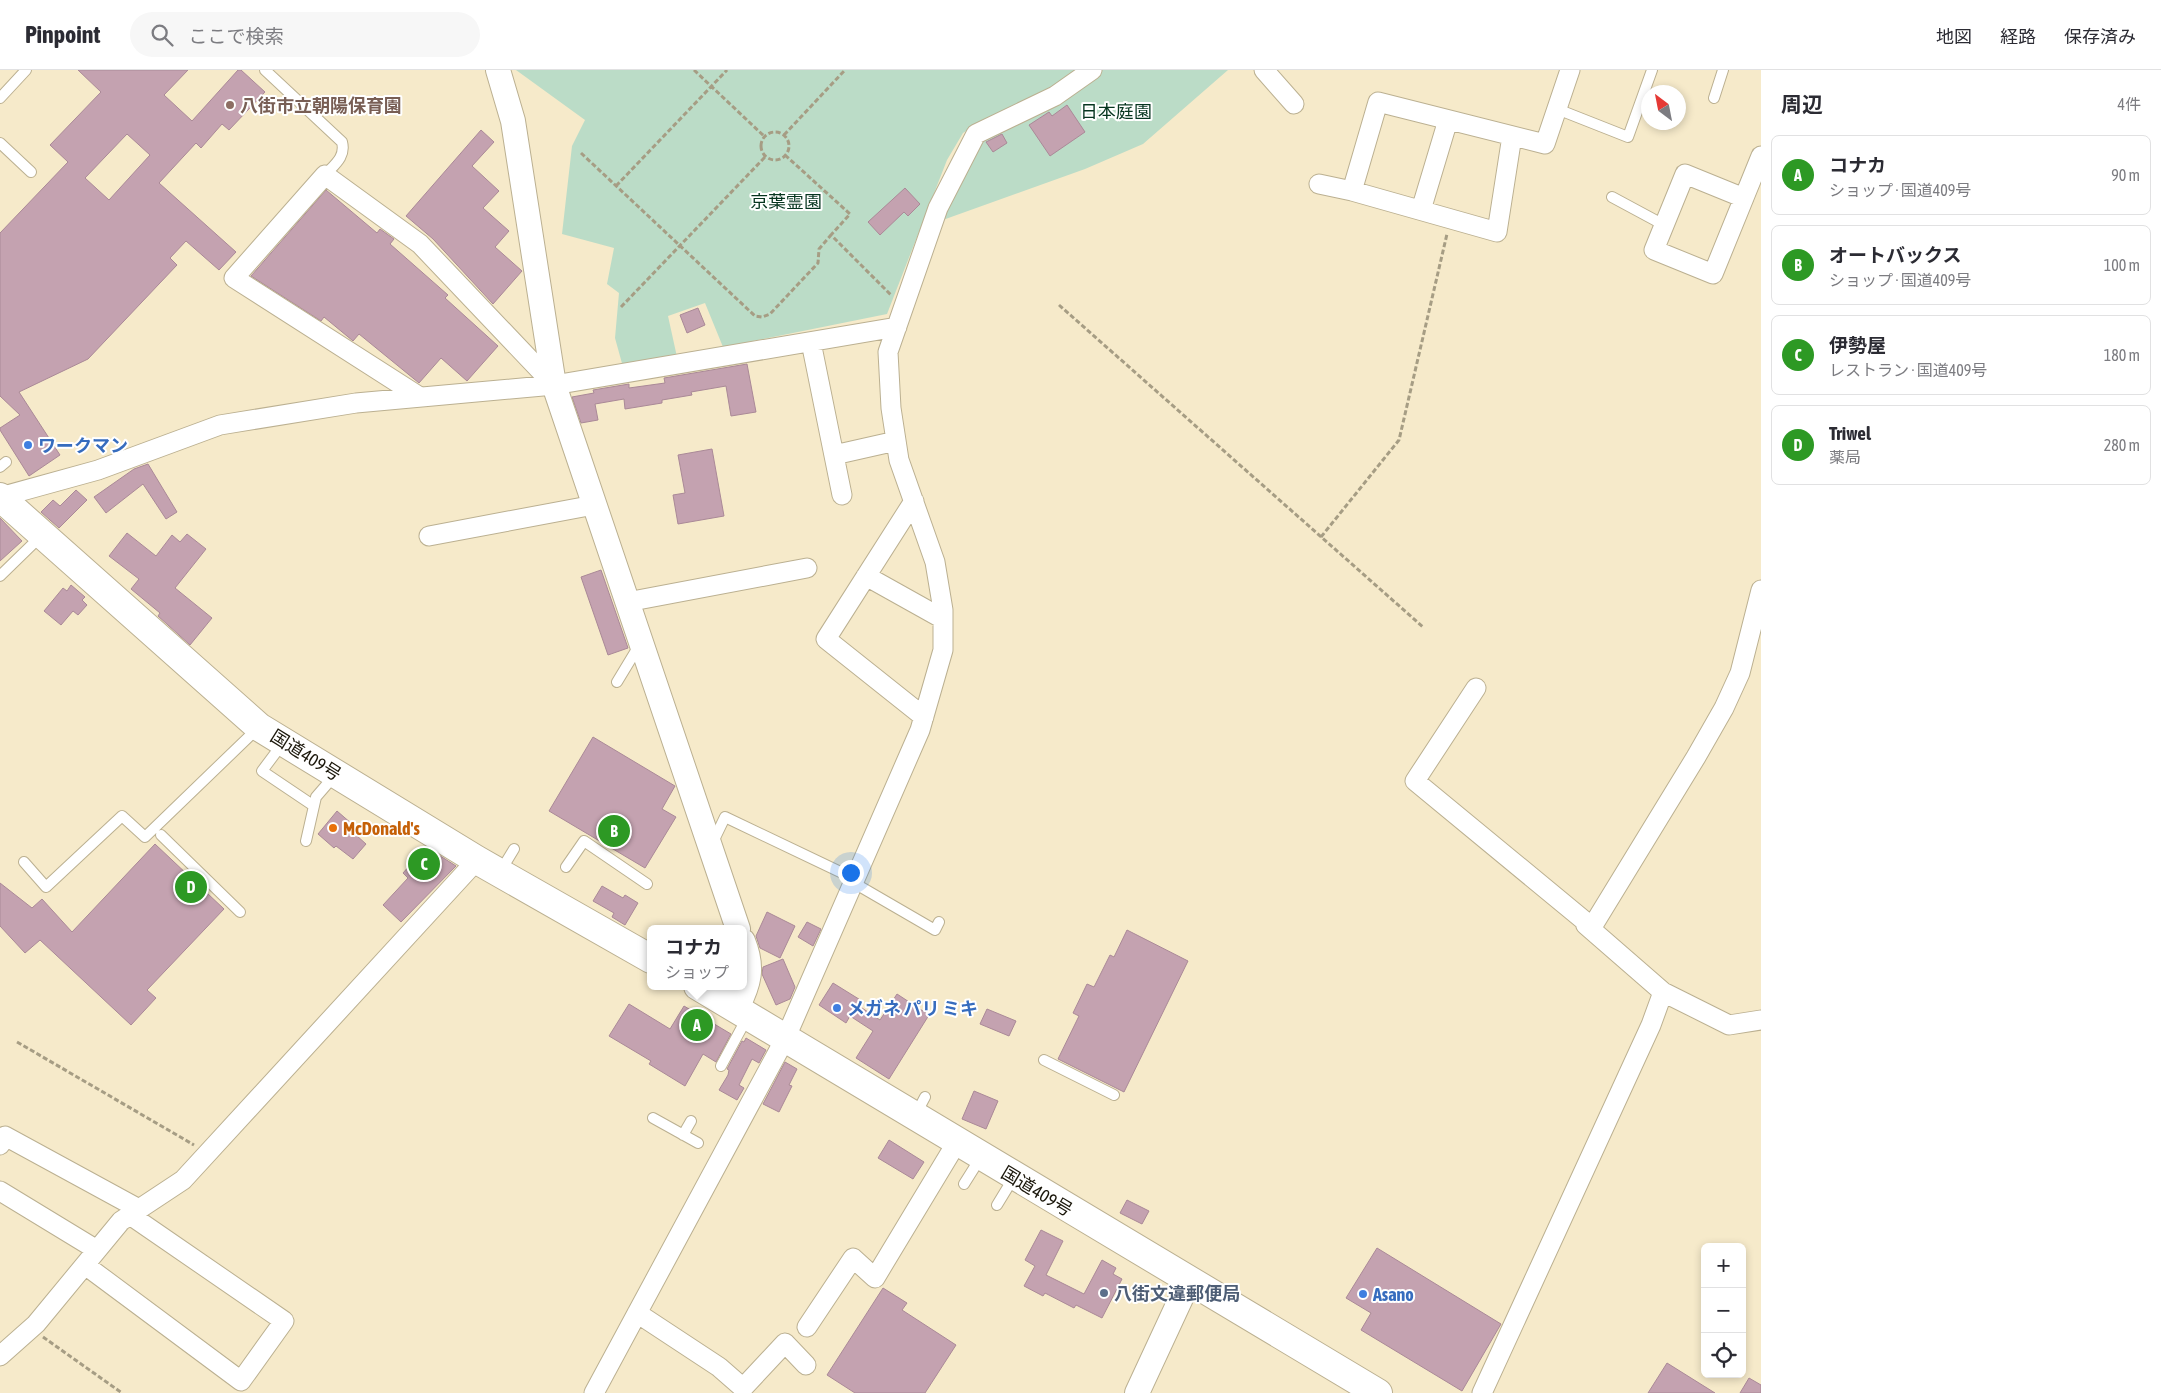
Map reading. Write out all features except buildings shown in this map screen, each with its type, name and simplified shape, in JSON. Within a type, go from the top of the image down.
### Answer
[{"type":"highway","name":"国道409号","points":[[0,497],[260,727],[489,866],[647,957]]},
{"type":"highway","name":"国道409号","points":[[705,990],[786,1038],[920,1107],[957,1142],[1064,1199],[1189,1281],[1378,1393]]},
{"type":"street","points":[[498,70],[513,121],[554,386],[737,925]]},
{"type":"street","points":[[594,1393],[786,1038],[924,717],[943,650],[943,619],[935,562],[899,460],[891,408],[888,352],[938,208],[976,134],[1056,96],[1092,70]]},
{"type":"street","points":[[1264,70],[1294,104]]},
{"type":"street","points":[[1352,191],[1378,102],[1545,144],[1570,70]]},
{"type":"street","points":[[1421,210],[1448,120]]},
{"type":"street","points":[[1319,184],[1352,191],[1498,232],[1512,136]]},
{"type":"street","points":[[1744,198],[1685,174],[1654,250],[1713,274],[1744,198],[1761,156]]},
{"type":"street","points":[[420,397],[234,278],[325,175],[420,244],[554,386]]},
{"type":"street","points":[[0,497],[98,470],[220,425],[356,403],[554,386],[897,327]]},
{"type":"street","points":[[811,342],[842,495]]},
{"type":"street","points":[[834,455],[896,441]]},
{"type":"street","points":[[914,501],[826,639],[924,717]]},
{"type":"street","points":[[429,536],[594,505]]},
{"type":"street","points":[[627,602],[807,568]]},
{"type":"street","points":[[866,576],[943,619]]},
{"type":"street","points":[[1592,927],[1724,708],[1740,673],[1761,590]]},
{"type":"street","points":[[1476,688],[1415,781],[1592,927]]},
{"type":"street","points":[[0,1356],[30,1328],[121,1221],[183,1180],[207,1153],[489,866]]},
{"type":"street","points":[[1592,927],[1586,925],[1663,992],[1729,1025],[1761,1020]]},
{"type":"street","points":[[742,1012],[750,972],[747,950]]},
{"type":"street","points":[[1482,1393],[1651,1025],[1663,992]]},
{"type":"street","points":[[0,1145],[5,1136],[135,1212],[284,1321],[241,1382],[85,1264]]},
{"type":"street","points":[[807,1327],[853,1258],[875,1278],[957,1142]]},
{"type":"street","points":[[0,1190],[97,1250]]},
{"type":"street","points":[[1137,1393],[1189,1281]]},
{"type":"street","points":[[637,1313],[719,1367],[744,1388],[785,1343],[806,1364]]},
{"type":"lane","points":[[0,98],[26,70]]},
{"type":"lane","points":[[265,70],[342,142],[343,151],[340,159],[325,175]]},
{"type":"lane","points":[[1557,109],[1628,137],[1652,70]]},
{"type":"lane","points":[[1714,98],[1723,70]]},
{"type":"lane","points":[[0,143],[31,172]]},
{"type":"lane","points":[[1612,198],[1664,225]]},
{"type":"lane","points":[[0,576],[42,535]]},
{"type":"lane","points":[[617,682],[641,642]]},
{"type":"lane","points":[[24,862],[46,887],[122,816],[145,837],[260,727]]},
{"type":"lane","points":[[283,742],[262,771],[314,806]]},
{"type":"lane","points":[[306,841],[316,797],[336,774]]},
{"type":"lane","points":[[711,848],[725,818],[855,881],[935,930],[939,922]]},
{"type":"lane","points":[[161,835],[240,912]]},
{"type":"lane","points":[[566,867],[584,841],[647,884]]},
{"type":"lane","points":[[489,866],[514,849]]},
{"type":"lane","points":[[721,1066],[742,1012]]},
{"type":"lane","points":[[1044,1060],[1114,1095]]},
{"type":"lane","points":[[652,1118],[698,1144]]},
{"type":"lane","points":[[683,1135],[691,1121]]},
{"type":"lane","points":[[964,1184],[1009,1171]]},
{"type":"lane","points":[[997,1205],[1009,1171]]},
{"type":"path","points":[[694,70],[765,137]]},
{"type":"path","points":[[616,186],[727,70]]},
{"type":"path","points":[[784,135],[845,70]]},
{"type":"path","points":[[775,132],[784,135],[789,145],[785,155],[776,159],[766,156],[762,146],[765,137],[775,132]]},
{"type":"path","points":[[581,153],[755,316],[762,317],[770,314],[818,263],[818,249],[850,214],[785,155]]},
{"type":"path","points":[[621,307],[766,156]]},
{"type":"path","points":[[1321,537],[1399,440],[1450,219]]},
{"type":"path","points":[[831,235],[904,308]]},
{"type":"path","points":[[1059,305],[1423,627]]},
{"type":"path","points":[[18,1042],[207,1153]]},
{"type":"path","points":[[30,1328],[122,1393]]},
{"type":"green space","name":"京葉霊園","points":[[516,70],[1079,70],[1039,97],[985,119],[963,133],[947,160],[887,314],[723,347],[705,303],[668,316],[677,357],[623,367],[615,338],[619,293],[607,284],[614,248],[562,234],[572,146],[585,120]]},
{"type":"green space","name":"日本庭園","points":[[1102,70],[1228,70],[1143,144],[1085,169],[940,221],[981,138],[1078,90]]},
{"type":"place","name":"八街市立朝陽保育園","points":[[230,105]]},
{"type":"place","name":"ワークマン","points":[[28,445]]},
{"type":"place","name":"McDonald's","points":[[333,828]]},
{"type":"place","name":"オートバックス","points":[[614,831]]},
{"type":"place","name":"伊勢屋","points":[[424,864]]},
{"type":"place","name":"Triwel","points":[[191,887]]},
{"type":"place","name":"メガネ パリ ミキ","points":[[837,1008]]},
{"type":"place","name":"コナカ","points":[[697,1025]]},
{"type":"place","name":"八街文違郵便局","points":[[1104,1293]]},
{"type":"place","name":"Asano","points":[[1363,1294]]}]
